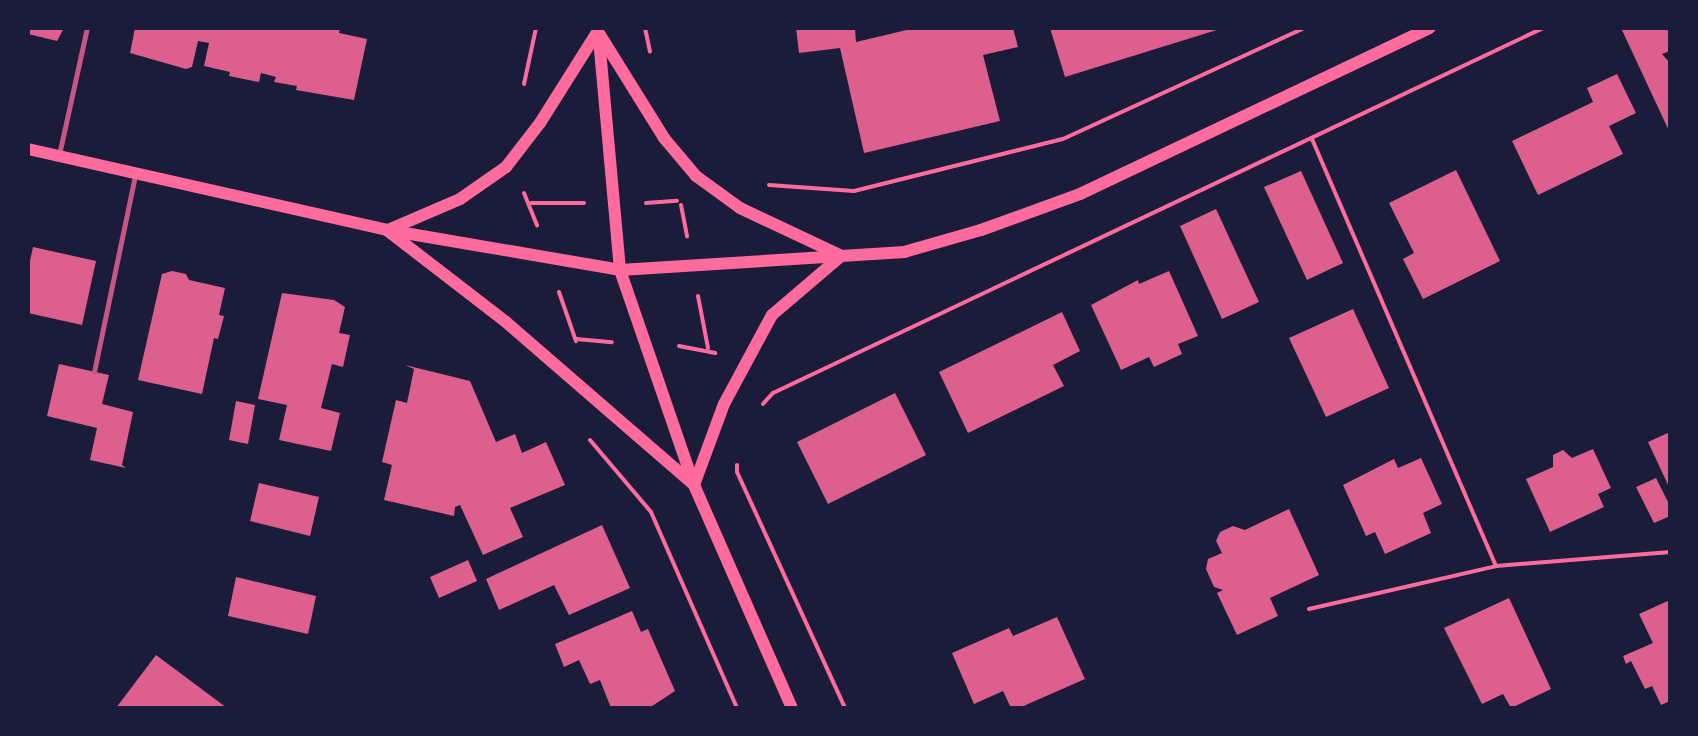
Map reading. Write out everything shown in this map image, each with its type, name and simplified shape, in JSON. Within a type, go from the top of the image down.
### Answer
[{"type":"main road","points":[[28,149],[387,230],[620,270],[904,252],[981,230],[1080,194],[1430,28]]},
{"type":"main road","points":[[598,30],[664,138],[696,176],[740,208],[841,256]]},
{"type":"main road","points":[[387,230],[460,199],[506,167],[540,123],[598,30]]},
{"type":"main road","points":[[598,30],[620,270],[694,485],[792,708]]},
{"type":"main road","points":[[387,230],[506,322],[694,485]]},
{"type":"main road","points":[[694,485],[724,404],[772,315],[841,256]]},
{"type":"lane","points":[[59,155],[87,28]]},
{"type":"lane","points":[[94,372],[136,172]]},
{"type":"path","points":[[522,92],[531,64],[536,28]]},
{"type":"path","points":[[645,28],[652,61]]},
{"type":"path","points":[[759,181],[770,185],[854,191],[1063,139],[1304,28]]},
{"type":"path","points":[[759,408],[773,393],[1543,28]]},
{"type":"path","points":[[1312,139],[1496,566]]},
{"type":"path","points":[[583,432],[651,512],[737,708]]},
{"type":"path","points":[[738,456],[737,472],[845,708]]},
{"type":"path","points":[[1309,609],[1496,566],[1670,552]]},
{"type":"building","points":[[28,28],[64,28],[57,41],[28,34]]},
{"type":"building","points":[[135,28],[340,28],[339,33],[367,39],[354,100],[296,90],[297,86],[274,82],[276,77],[261,73],[259,82],[229,76],[230,72],[204,66],[209,43],[198,41],[192,67],[186,69],[130,53]]},
{"type":"building","points":[[796,28],[855,28],[856,42],[915,28],[1013,28],[1018,47],[983,55],[1000,121],[864,153],[840,48],[799,53]]},
{"type":"building","points":[[1050,28],[1220,28],[1220,29],[1065,77]]},
{"type":"building","points":[[1621,28],[1670,28],[1670,51],[1662,54],[1670,63],[1670,133]]},
{"type":"building","points":[[1617,74],[1636,113],[1609,126],[1623,154],[1538,195],[1512,141],[1593,102],[1587,88]]},
{"type":"building","points":[[1456,170],[1500,261],[1423,299],[1403,259],[1414,253],[1389,203]]},
{"type":"building","points":[[1301,171],[1343,263],[1307,280],[1264,187]]},
{"type":"building","points":[[1216,209],[1259,302],[1222,319],[1180,226]]},
{"type":"building","points":[[33,247],[96,261],[82,325],[28,313],[28,270]]},
{"type":"building","points":[[172,271],[186,274],[189,280],[225,288],[219,315],[224,316],[218,339],[214,338],[202,394],[138,380],[162,274]]},
{"type":"building","points":[[1169,271],[1198,336],[1178,344],[1182,354],[1154,367],[1149,357],[1121,370],[1091,305],[1138,280],[1139,284]]},
{"type":"building","points":[[282,293],[334,300],[345,307],[339,333],[350,335],[343,367],[332,364],[321,408],[340,413],[331,451],[279,440],[287,405],[258,399]]},
{"type":"building","points":[[1353,309],[1389,388],[1326,417],[1289,338]]},
{"type":"building","points":[[1062,312],[1080,351],[1053,365],[1064,386],[968,433],[939,372]]},
{"type":"building","points":[[59,364],[109,375],[102,404],[133,412],[122,465],[126,468],[90,460],[97,428],[47,416]]},
{"type":"building","points":[[405,365],[470,381],[496,442],[515,434],[522,453],[546,442],[565,485],[510,508],[523,537],[483,555],[460,505],[455,507],[454,516],[384,500],[392,465],[382,462],[396,400],[407,403],[414,369]]},
{"type":"building","points":[[895,393],[926,455],[828,504],[797,442]]},
{"type":"building","points":[[236,401],[255,405],[248,444],[229,440]]},
{"type":"building","points":[[1670,432],[1670,489],[1648,442]]},
{"type":"building","points":[[1593,449],[1611,488],[1598,494],[1604,507],[1550,532],[1526,479],[1553,467],[1553,455],[1563,450],[1572,458]]},
{"type":"building","points":[[1421,458],[1442,504],[1423,513],[1431,533],[1385,554],[1375,532],[1366,536],[1343,485],[1394,459],[1398,468]]},
{"type":"building","points":[[1656,478],[1670,506],[1670,516],[1654,523],[1636,487]]},
{"type":"building","points":[[259,483],[319,497],[310,536],[250,521]]},
{"type":"building","points":[[1289,509],[1319,575],[1270,598],[1278,616],[1237,635],[1217,593],[1223,590],[1214,587],[1206,569],[1208,559],[1222,553],[1216,541],[1220,532],[1233,526],[1245,530]]},
{"type":"building","points":[[602,525],[630,588],[569,615],[554,585],[499,610],[486,579]]},
{"type":"building","points":[[468,560],[477,581],[439,598],[430,577]]},
{"type":"building","points":[[236,577],[316,596],[308,634],[228,616]]},
{"type":"building","points":[[1509,598],[1551,689],[1511,708],[1503,694],[1482,704],[1444,628]]},
{"type":"building","points":[[1670,600],[1670,701],[1661,705],[1652,686],[1645,689],[1631,661],[1626,664],[1623,656],[1653,643],[1639,614]]},
{"type":"building","points":[[632,611],[641,632],[648,629],[675,691],[649,708],[611,708],[600,680],[590,684],[579,660],[564,667],[555,644]]},
{"type":"building","points":[[1057,617],[1085,679],[1019,708],[1011,708],[1003,691],[974,704],[952,653],[1009,628],[1013,636]]},
{"type":"building","points":[[156,655],[227,708],[116,708]]}]
